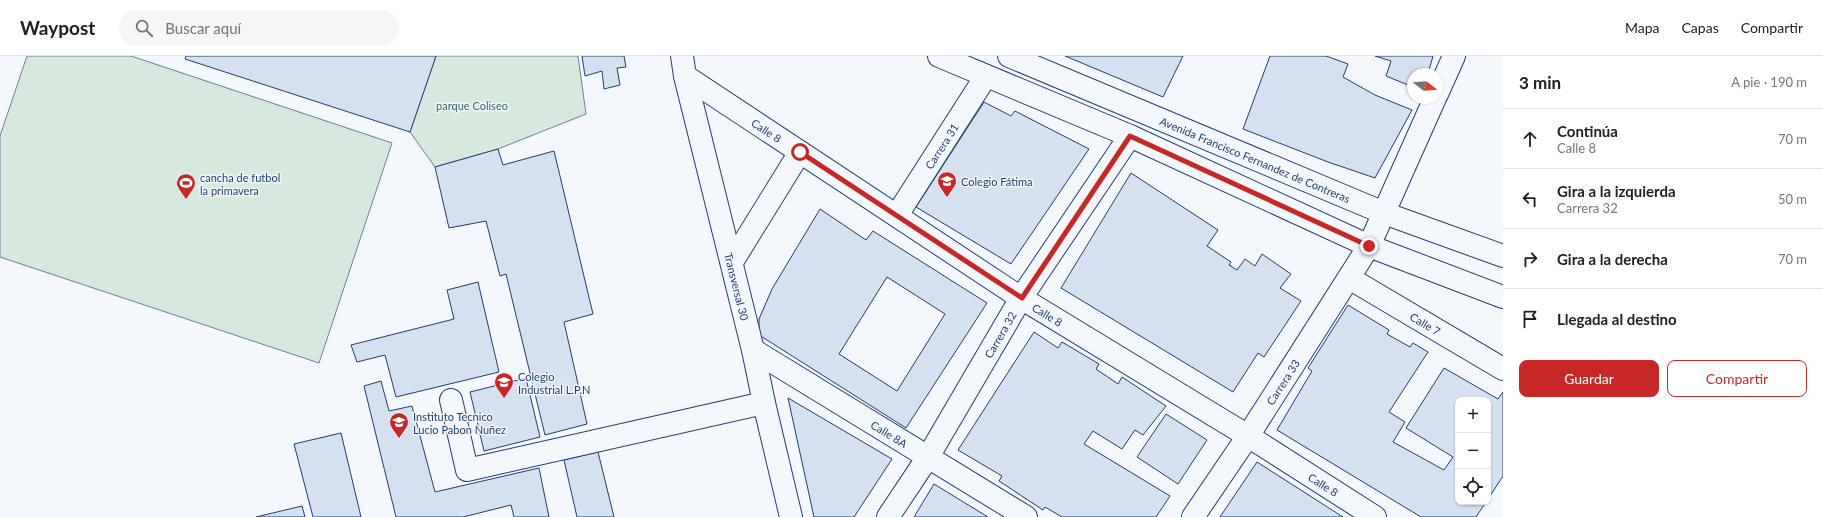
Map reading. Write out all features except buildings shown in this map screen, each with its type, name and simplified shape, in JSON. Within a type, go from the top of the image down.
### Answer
[{"type":"street","points":[[939,56],[1130,136],[1369,246],[1503,297]]},
{"type":"street","name":"Avenida Francisco Fernandez de Contreras","points":[[1009,56],[1384,213],[1503,256]]},
{"type":"street","points":[[1443,81],[1454,56]]},
{"type":"street","name":"Calle 8","points":[[684,66],[800,152],[1022,298],[1248,436],[1375,517]]},
{"type":"street","name":"Transversal 30","points":[[684,66],[753,350],[791,517]]},
{"type":"street","name":"Carrera 31","points":[[897,215],[986,76]]},
{"type":"street","name":"Carrera 33","points":[[1193,517],[1248,436],[1369,246],[1432,104]]},
{"type":"street","name":"Carrera 32","points":[[888,517],[928,457],[1022,298],[1130,136]]},
{"type":"street","points":[[732,262],[800,152]]},
{"type":"street","name":"Calle 7","points":[[1349,278],[1503,369]]},
{"type":"street","name":"Calle 8A","points":[[753,350],[1026,517]]},
{"type":"street","points":[[451,400],[467,470],[764,403]]},
{"type":"green space","name":"cancha de futbol la primavera","points":[[27,56],[131,56],[392,143],[319,363],[0,257],[0,136]]},
{"type":"green space","name":"parque Coliseo","points":[[436,56],[578,56],[586,114],[498,149],[435,167],[410,132]]},
{"type":"place","name":"Colegio Fátima","points":[[947,198]]},
{"type":"place","name":"cancha de futbol la primavera","points":[[186,200]]},
{"type":"place","name":"Colegio Industrial L.P.N","points":[[504,399]]},
{"type":"place","name":"Instituto Tecnico Lucio Pabon Nuñez","points":[[399,439]]},
{"type":"route","points":[[800,152],[1022,298],[1130,136],[1369,246]]}]
